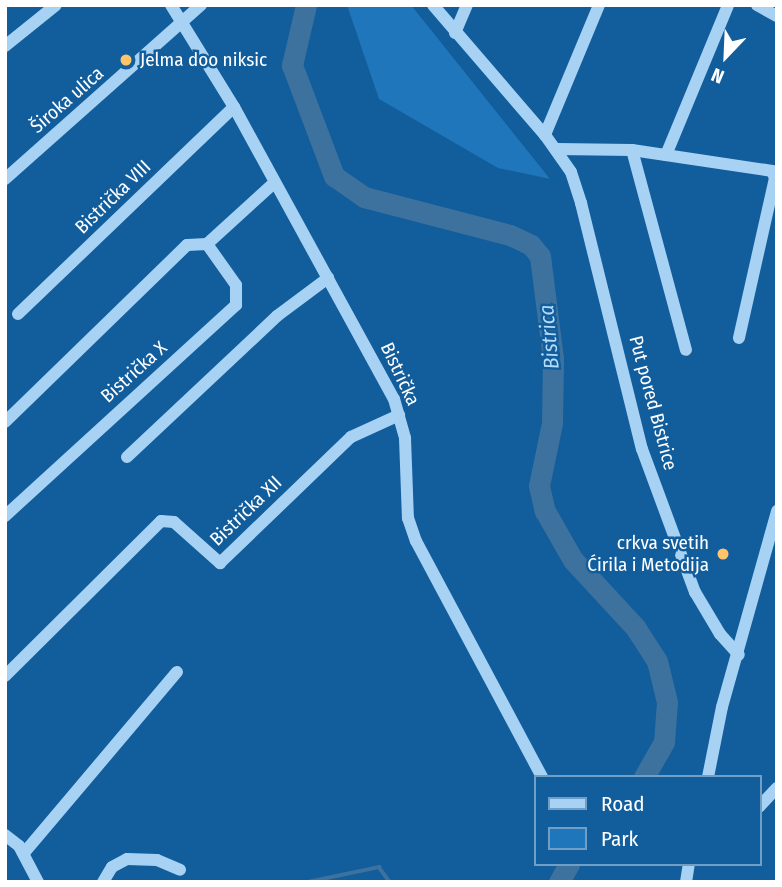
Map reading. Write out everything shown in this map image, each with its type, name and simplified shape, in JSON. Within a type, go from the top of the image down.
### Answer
[{"type":"street","points":[[5,46],[56,5]]},
{"type":"street","name":"Bistrička","points":[[171,5],[234,107],[328,278],[399,415],[405,438],[408,518],[416,541],[541,775]]},
{"type":"street","name":"Široka ulica","points":[[5,178],[185,24],[201,5]]},
{"type":"street","points":[[433,5],[545,135],[599,5]]},
{"type":"street","points":[[455,33],[467,5]]},
{"type":"street","points":[[666,155],[728,5]]},
{"type":"street","points":[[757,5],[777,16]]},
{"type":"street","name":"Bistrička VIII","points":[[18,314],[234,107]]},
{"type":"street","name":"Put pored Bistrice","points":[[545,135],[557,149],[582,203],[642,449],[695,592],[720,634],[738,655]]},
{"type":"street","points":[[557,149],[632,150],[769,169],[775,178],[739,338]]},
{"type":"street","points":[[632,150],[686,350]]},
{"type":"street","points":[[5,422],[187,245],[207,244],[274,183]]},
{"type":"street","name":"Bistrička X","points":[[5,516],[236,305],[236,285],[207,244]]},
{"type":"street","points":[[127,457],[277,316],[328,278]]},
{"type":"street","name":"Bistrička XII","points":[[5,676],[161,521],[174,522],[220,563],[351,437],[399,415]]},
{"type":"street","points":[[708,775],[777,511]]},
{"type":"street","points":[[23,853],[177,672]]},
{"type":"street","points":[[761,805],[777,788]]},
{"type":"street","points":[[5,835],[23,853],[38,882]]},
{"type":"street","points":[[103,882],[112,867],[127,859],[156,860],[180,870]]},
{"type":"green space","points":[[347,5],[411,5],[550,179],[498,168],[379,99]]},
{"type":"waterway","name":"Bistrica","points":[[306,5],[292,65],[334,176],[364,197],[510,235],[531,245],[540,256],[553,359],[552,423],[539,486],[545,511],[573,560],[635,627],[657,661],[667,702],[664,742],[645,775]]},
{"type":"waterway","name":"Bistrica","points":[[559,882],[568,866]]},
{"type":"waterway","points":[[308,882],[379,867],[390,882]]},
{"type":"place","name":"Jelma doo niksic","points":[[126,60]]},
{"type":"place","name":"crkva svetih Ćirila i Metodija","points":[[723,554]]}]
